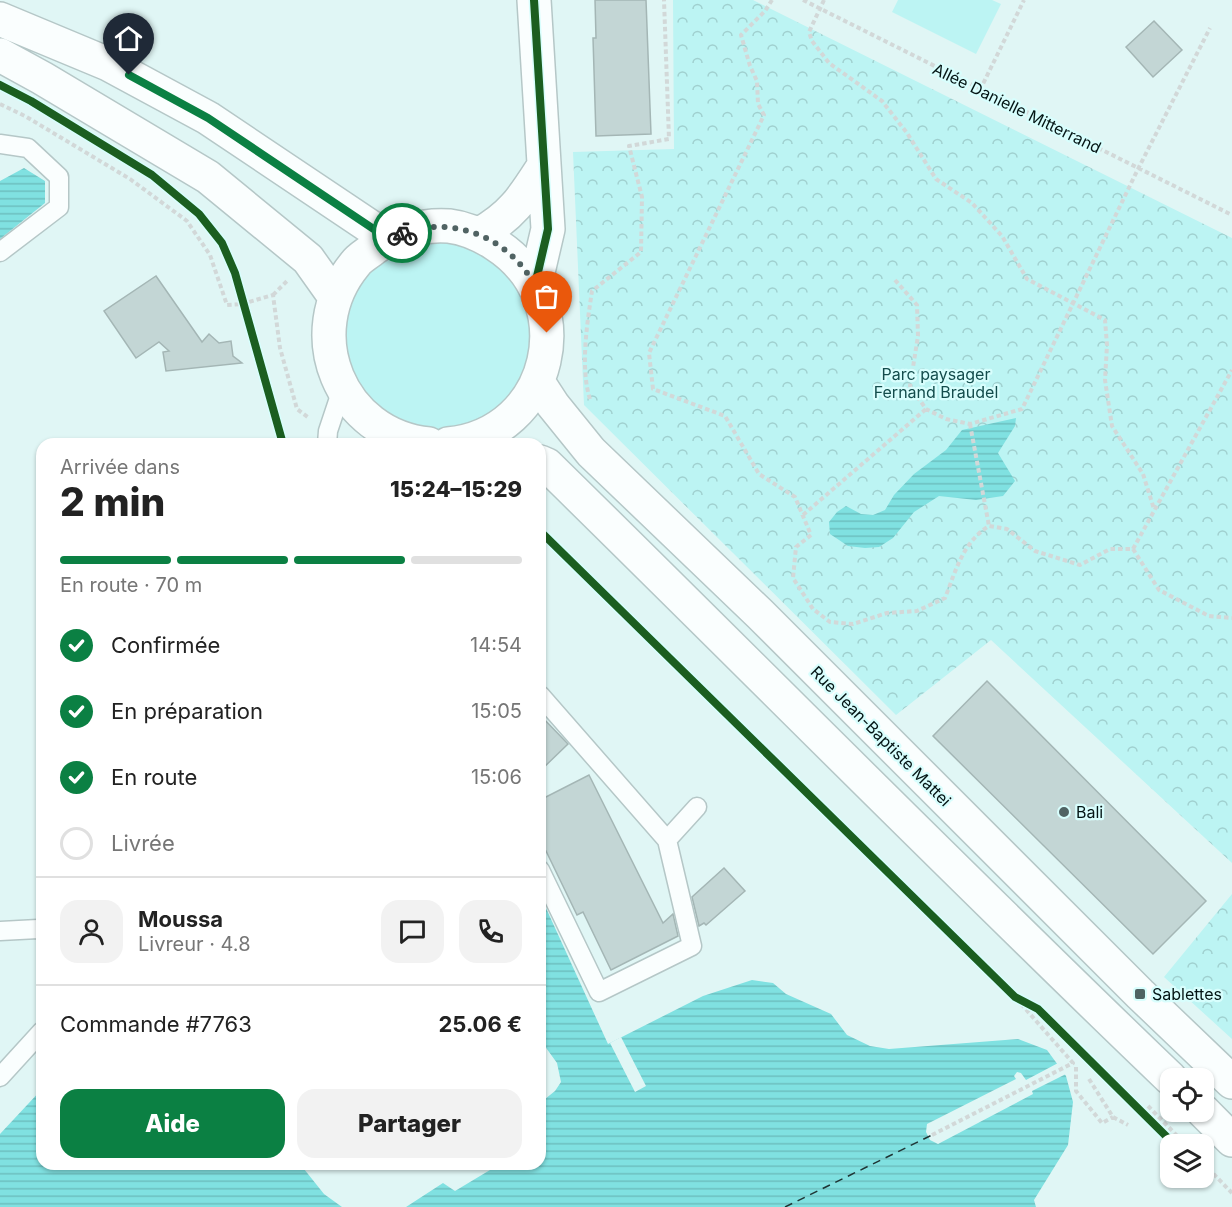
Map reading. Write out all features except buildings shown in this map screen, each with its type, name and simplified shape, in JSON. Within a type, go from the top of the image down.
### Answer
[{"type":"main road","points":[[534,0],[548,229],[536,285]]},
{"type":"main road","points":[[0,19],[108,64],[208,118],[387,238]]},
{"type":"main road","points":[[0,56],[51,83],[208,177],[308,259],[335,297]]},
{"type":"main road","points":[[480,234],[500,223],[517,207],[543,167]]},
{"type":"main road","points":[[385,438],[375,424],[356,408],[342,389],[333,367],[328,344],[329,320],[335,297],[355,263],[387,238],[417,228],[449,226],[480,234],[512,255],[536,285],[546,316],[547,349],[538,382],[524,404],[493,438]]},
{"type":"main road","name":"Rue Jean-Baptiste Mattei","points":[[538,382],[553,405],[591,452],[760,614],[1132,986],[1232,1082]]},
{"type":"main road","points":[[546,465],[975,890],[1160,1068]]},
{"type":"main road","points":[[1214,1122],[1232,1140]]},
{"type":"lane","points":[[0,144],[28,148],[59,177],[59,207],[0,252]]},
{"type":"lane","points":[[328,438],[342,389]]},
{"type":"lane","points":[[546,702],[667,840],[692,946],[599,992],[546,882]]},
{"type":"lane","points":[[667,840],[697,807]]},
{"type":"lane","points":[[0,931],[36,929]]},
{"type":"lane","points":[[0,1077],[36,1038]]},
{"type":"path","points":[[593,407],[586,386],[586,330],[592,291],[641,252],[642,197],[629,146],[669,139],[664,0]]},
{"type":"path","points":[[772,0],[765,11],[741,35],[757,81],[758,104],[764,115],[649,353],[653,389],[725,416],[759,474],[795,496],[811,535],[796,547],[794,578],[813,609],[830,622],[853,624],[887,613],[917,611],[945,598],[959,561],[976,534],[989,526],[1006,529],[1035,551],[1080,565],[1110,549],[1132,549]]},
{"type":"path","points":[[824,0],[809,32],[812,41],[829,63],[882,101],[907,133],[936,179],[972,203],[1002,236],[1027,279],[1105,320],[1107,345],[1105,380],[1112,426],[1143,474],[1154,510]]},
{"type":"path","points":[[980,90],[1024,0]]},
{"type":"path","points":[[895,280],[917,305],[918,336],[910,386],[926,410],[946,419],[970,424],[1022,409],[1138,169],[1210,28]]},
{"type":"path","points":[[0,104],[25,116],[130,179],[187,221],[210,255],[227,305],[242,304],[273,295],[280,348],[297,409],[328,438]]},
{"type":"path","points":[[240,293],[246,314]]},
{"type":"path","points":[[1132,549],[1232,370]]},
{"type":"path","points":[[803,515],[926,410]]},
{"type":"path","points":[[970,424],[989,526]]},
{"type":"path","points":[[1132,549],[1159,590],[1209,616],[1232,618]]},
{"type":"path","points":[[1007,989],[1074,1065],[1076,1091],[1102,1124],[1113,1117]]},
{"type":"path","points":[[1015,998],[1038,1009]]},
{"type":"path","points":[[932,1135],[1074,1065]]},
{"type":"path","points":[[1089,1079],[1113,1117],[1128,1125]]},
{"type":"path","points":[[1148,1106],[1175,1134]]},
{"type":"path","points":[[1150,1121],[1164,1134]]},
{"type":"path","points":[[1214,1174],[1232,1193]]},
{"type":"path","points":[[1214,1184],[1232,1202]]},
{"type":"green space","name":"Parc paysager Fernand Braudel","points":[[673,0],[753,0],[1232,238],[1232,863],[991,640],[896,715],[584,405],[573,152],[674,149]]},
{"type":"green space","points":[[898,0],[992,0],[1001,4],[976,54],[892,12]]},
{"type":"green space","points":[[449,226],[536,285],[524,404],[431,438],[411,438],[333,367],[355,263]]},
{"type":"green space","points":[[1232,894],[1232,1039],[1164,977]]},
{"type":"shaded area","points":[[24,168],[45,181],[45,203],[0,239],[0,181]]},
{"type":"shaded area","points":[[1016,418],[1015,426],[998,453],[1015,481],[1003,496],[976,500],[939,496],[914,512],[893,538],[879,547],[848,546],[830,534],[829,522],[846,506],[861,514],[873,515],[885,510],[894,495],[914,474],[946,450],[962,430]]},
{"type":"shaded area","points":[[546,908],[608,1044],[703,996],[752,980],[773,983],[786,994],[831,1014],[847,1035],[870,1046],[889,1049],[1018,1039],[1047,1050],[1066,1076],[1073,1102],[1068,1145],[1034,1200],[1036,1207],[406,1207],[443,1183],[455,1191],[490,1170],[546,1170],[546,1098],[561,1082],[557,1063],[546,1048]]},
{"type":"shaded area","points":[[36,1095],[36,1170],[305,1170],[324,1194],[342,1207],[0,1207],[0,1134]]},
{"type":"pier","points":[[621,1037],[646,1086],[635,1092],[610,1043]]},
{"type":"pier","points":[[1060,1062],[1068,1073],[938,1144],[930,1140],[926,1132],[927,1124],[1016,1079],[1014,1076],[1017,1072],[1021,1073],[1026,1080]]},
{"type":"ferry route","points":[[785,1207],[932,1135]]},
{"type":"cycle path","points":[[534,0],[548,229],[535,285]]},
{"type":"cycle path","points":[[0,85],[31,101],[152,175],[199,214],[222,243],[235,273],[281,438]]},
{"type":"cycle path","points":[[546,537],[1015,997],[1038,1009],[1164,1134]]},
{"type":"way so far","points":[[402,233],[417,228],[449,226],[480,234],[512,255],[536,285],[546,316],[547,333]]},
{"type":"place","name":"Bali","points":[[1064,812]]},
{"type":"place","name":"Sablettes","points":[[1140,994]]},
{"type":"route","points":[[129,75],[208,118],[387,238],[402,233]]}]
